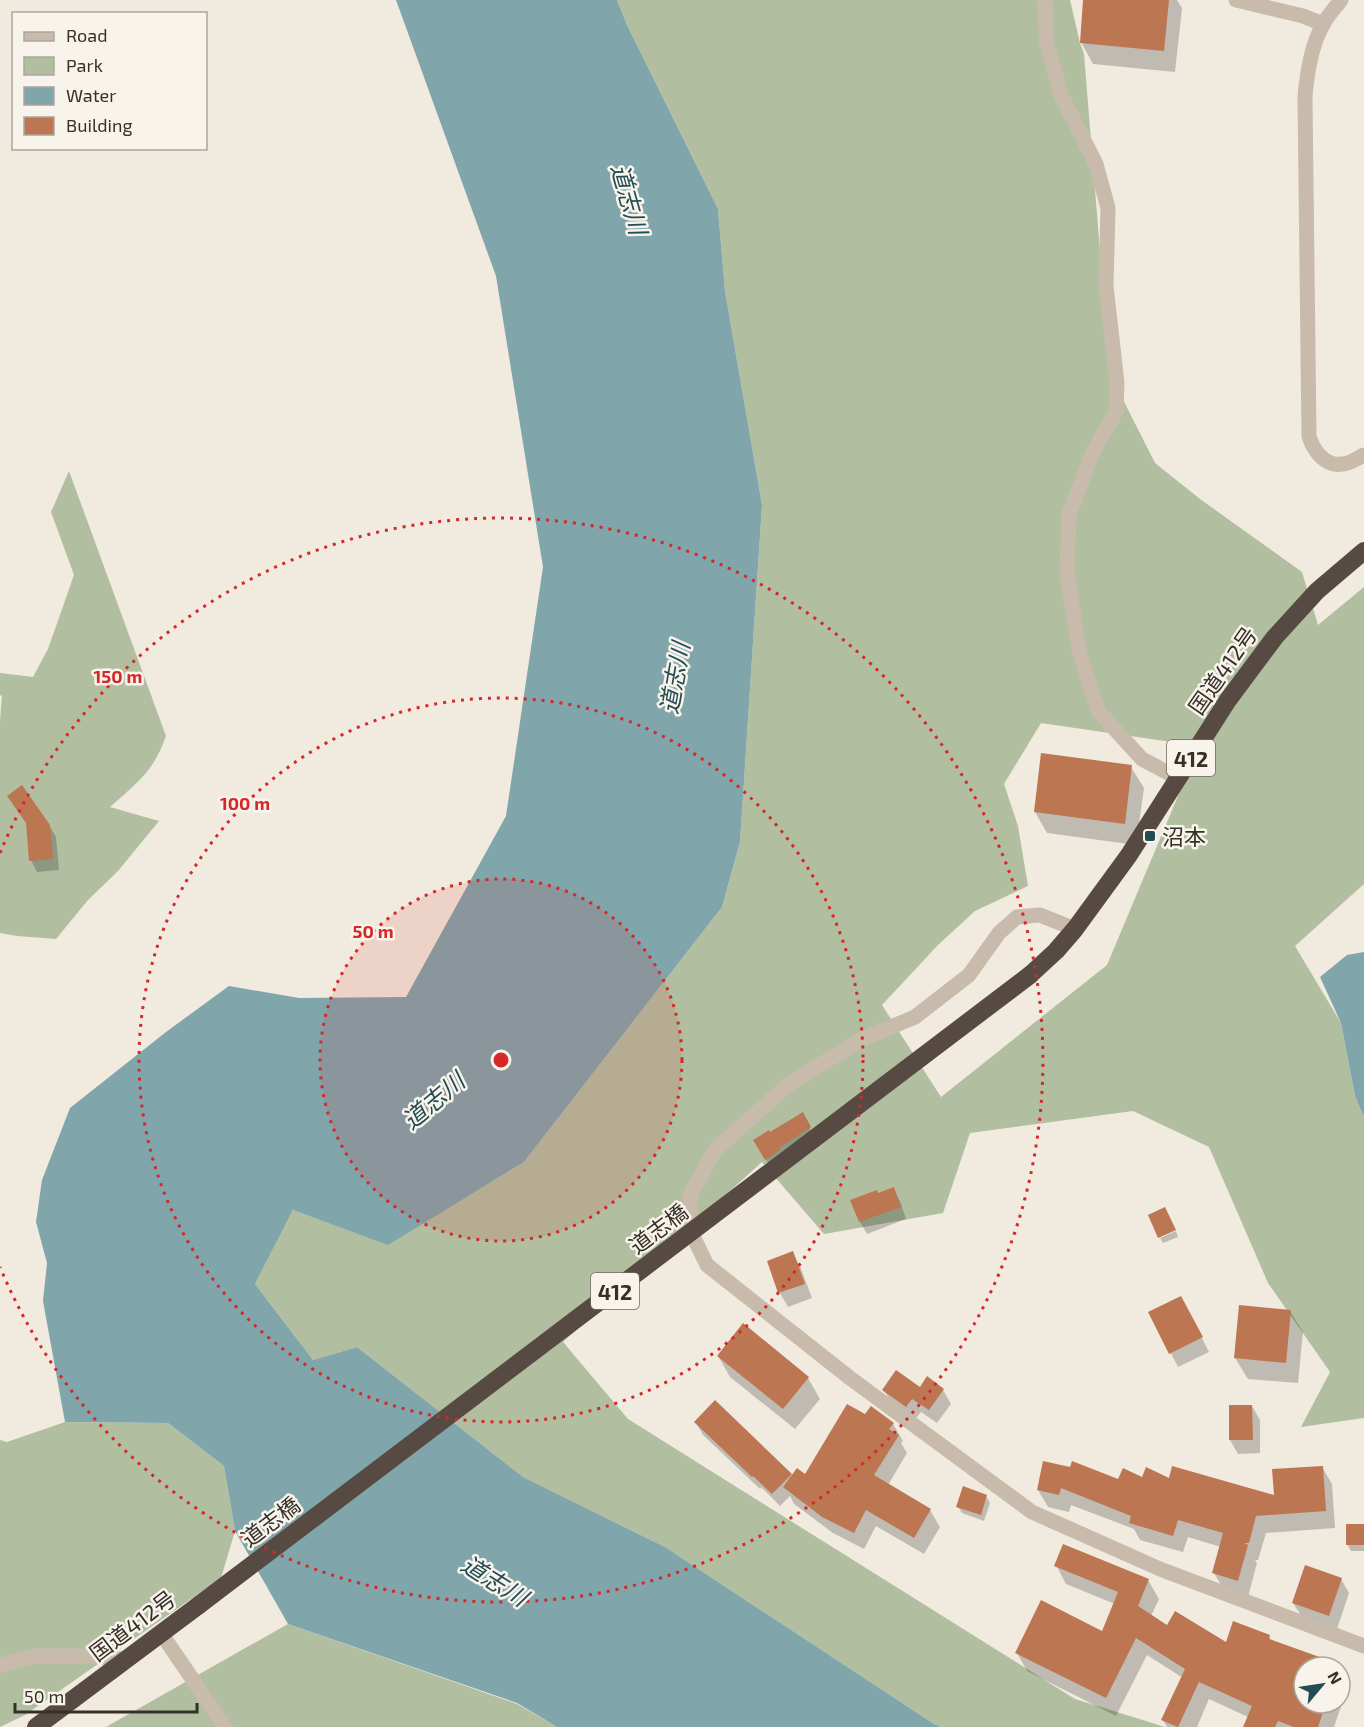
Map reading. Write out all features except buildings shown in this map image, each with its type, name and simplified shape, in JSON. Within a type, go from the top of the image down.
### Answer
[{"type":"highway","name":"国道412号","points":[[1030,975],[1075,929],[1129,855],[1228,700],[1275,637],[1317,591],[1364,551]]},
{"type":"highway","name":"道志橋","points":[[199,1605],[1030,975]]},
{"type":"highway","name":"国道412号","points":[[36,1727],[199,1605]]},
{"type":"street","points":[[1045,0],[1046,40],[1061,95],[1096,164],[1108,208],[1106,286],[1118,383],[1116,412],[1094,450],[1069,514],[1067,573],[1079,651],[1099,712],[1142,759],[1178,778]]},
{"type":"street","points":[[1236,0],[1303,16],[1323,24]]},
{"type":"street","points":[[1341,0],[1323,24],[1311,60],[1305,97],[1309,436],[1312,445],[1327,461],[1342,465],[1364,454]]},
{"type":"street","points":[[1075,929],[1040,915],[1017,917],[999,933],[969,975],[915,1017],[862,1039],[789,1084],[715,1150],[690,1195],[691,1232],[707,1264],[850,1377],[1032,1512],[1160,1569],[1364,1646]]},
{"type":"street","points":[[161,1633],[225,1727]]},
{"type":"street","points":[[0,1666],[35,1656],[127,1659]]},
{"type":"green space","points":[[617,0],[1070,0],[1084,54],[1110,374],[1155,463],[1200,499],[1302,572],[1318,625],[1364,587],[1364,884],[1295,946],[1341,1023],[1355,1096],[1364,1117],[1364,1418],[1301,1427],[1330,1372],[1268,1283],[1209,1147],[1133,1111],[970,1133],[943,1213],[824,1234],[762,1162],[563,1342],[628,1419],[1075,1699],[1165,1727],[941,1727],[934,1724],[665,1547],[523,1477],[357,1347],[313,1360],[255,1284],[293,1210],[388,1244],[524,1162],[722,907],[740,842],[762,505],[725,291],[718,209],[627,25]],"holes":[[[1041,723],[1199,746],[1107,965],[941,1097],[882,1005],[938,945],[975,911],[1028,886],[1018,826],[1004,784]]]},
{"type":"green space","points":[[69,471],[166,736],[150,768],[110,807],[159,821],[118,871],[88,900],[56,939],[0,933],[2,696],[0,695],[0,673],[33,677],[48,649],[74,575],[51,512]]},
{"type":"green space","points":[[65,1422],[168,1423],[224,1466],[235,1531],[221,1578],[25,1715],[0,1727],[0,1440],[7,1442]]},
{"type":"green space","points":[[288,1624],[517,1704],[557,1727],[106,1727]]},
{"type":"water","name":"道志川","points":[[396,0],[617,0],[627,25],[718,209],[725,291],[762,505],[740,842],[722,907],[524,1162],[388,1245],[293,1210],[255,1284],[313,1360],[357,1347],[523,1477],[665,1547],[941,1727],[557,1727],[517,1703],[288,1624],[235,1531],[224,1466],[168,1423],[65,1422],[43,1301],[47,1263],[36,1222],[42,1180],[70,1108],[166,1032],[229,986],[299,998],[406,997],[506,816],[543,567],[496,276]]},
{"type":"water","points":[[1364,952],[1364,1117],[1355,1096],[1341,1023],[1320,977],[1347,955]]},
{"type":"place","name":"沼本","points":[[1150,836]]}]
